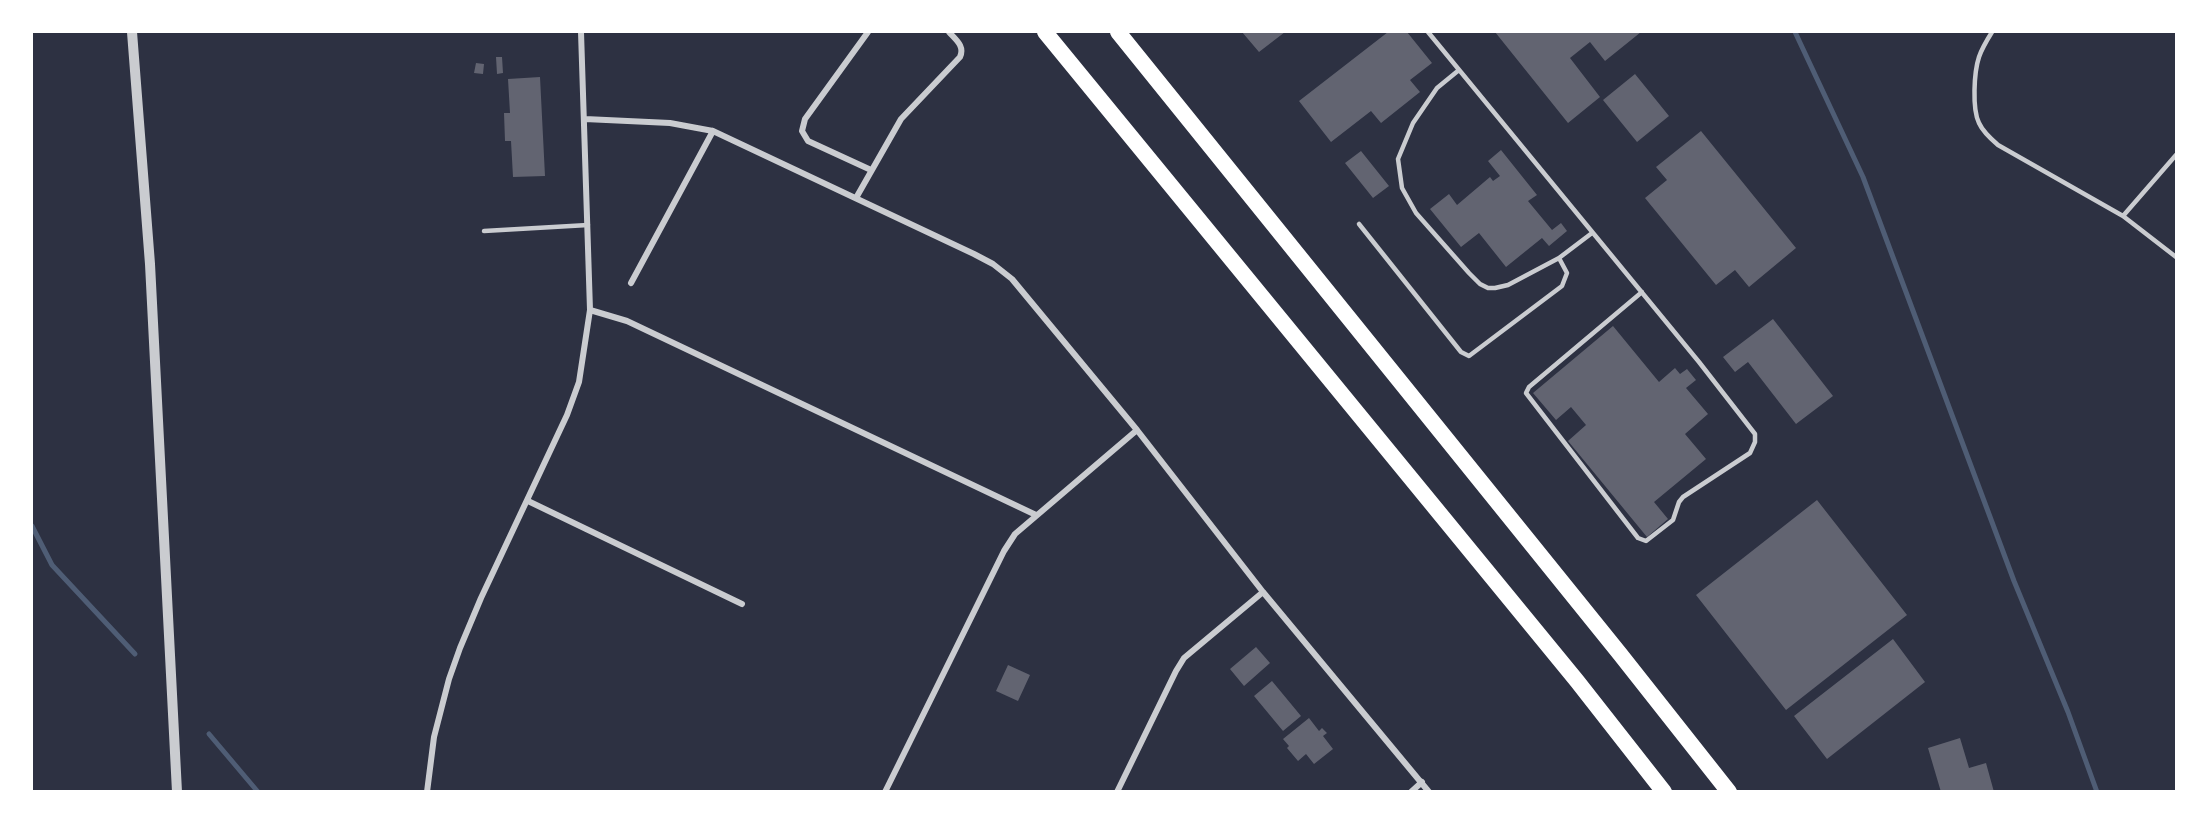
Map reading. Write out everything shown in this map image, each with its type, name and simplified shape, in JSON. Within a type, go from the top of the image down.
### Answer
[{"type":"highway","points":[[1045,32],[1577,681],[1664,792]]},
{"type":"highway","points":[[1118,32],[1729,792]]},
{"type":"street","points":[[132,32],[150,264],[177,792]]},
{"type":"street","points":[[427,792],[434,737],[449,680],[480,598],[528,501],[579,382],[590,310],[581,32]]},
{"type":"street","points":[[868,32],[805,119],[802,131],[808,141],[871,170]]},
{"type":"street","points":[[856,198],[901,119],[960,57],[961,45],[949,32]]},
{"type":"street","points":[[585,119],[670,123],[713,131],[974,254],[1004,272],[1137,430],[1263,592],[1429,792]]},
{"type":"street","points":[[631,283],[713,131]]},
{"type":"street","points":[[590,310],[627,321],[1036,515]]},
{"type":"street","points":[[885,792],[1004,551],[1015,534],[1137,430]]},
{"type":"street","points":[[528,501],[742,604]]},
{"type":"street","points":[[1117,792],[1184,658],[1263,592]]},
{"type":"street","points":[[1411,792],[1422,782]]},
{"type":"lane","points":[[1428,32],[1642,292],[1753,429],[1756,438],[1750,453],[1683,497],[1673,520],[1646,541],[1638,538],[1526,393],[1529,387],[1642,292]]},
{"type":"lane","points":[[1992,32],[1978,58],[1975,89],[1975,105],[1979,123],[1986,133],[1998,145],[2123,216],[2176,257]]},
{"type":"lane","points":[[1459,70],[1437,88],[1413,123],[1398,159],[1402,188],[1416,213],[1469,273],[1480,284],[1488,288],[1508,285],[1559,258],[1592,232]]},
{"type":"lane","points":[[2123,216],[2176,155]]},
{"type":"lane","points":[[1359,224],[1461,352],[1466,355],[1472,354],[1562,286],[1567,273],[1559,258]]},
{"type":"lane","points":[[484,231],[588,225]]},
{"type":"building","points":[[1242,32],[1285,32],[1259,52]]},
{"type":"building","points":[[1388,32],[1407,32],[1432,63],[1410,80],[1420,92],[1381,123],[1371,111],[1331,142],[1299,101]]},
{"type":"building","points":[[1495,32],[1641,32],[1605,61],[1590,42],[1570,58],[1600,97],[1568,123]]},
{"type":"building","points":[[496,57],[502,57],[503,73],[497,74]]},
{"type":"building","points":[[476,63],[484,64],[483,74],[474,73]]},
{"type":"building","points":[[1635,74],[1669,116],[1637,142],[1603,100]]},
{"type":"building","points":[[540,77],[545,176],[513,177],[511,141],[505,141],[504,113],[510,113],[508,79]]},
{"type":"building","points":[[1701,131],[1796,248],[1749,287],[1735,270],[1716,285],[1645,198],[1667,180],[1656,167]]},
{"type":"building","points":[[1501,150],[1537,195],[1528,201],[1552,230],[1561,223],[1567,231],[1549,246],[1542,238],[1506,267],[1479,233],[1461,247],[1430,209],[1449,194],[1457,205],[1490,177],[1493,181],[1500,176],[1488,161]]},
{"type":"building","points":[[1361,151],[1389,186],[1373,198],[1345,163]]},
{"type":"building","points":[[1773,319],[1833,396],[1796,424],[1748,362],[1735,372],[1723,357]]},
{"type":"building","points":[[1613,326],[1659,382],[1675,368],[1680,374],[1687,369],[1696,380],[1686,388],[1708,414],[1685,434],[1706,459],[1654,502],[1668,519],[1647,537],[1568,441],[1586,425],[1571,407],[1556,420],[1533,393]]},
{"type":"building","points":[[1817,500],[1907,615],[1786,710],[1696,595]]},
{"type":"building","points":[[1893,639],[1925,682],[1827,759],[1794,716]]},
{"type":"building","points":[[1256,647],[1270,663],[1244,686],[1230,669]]},
{"type":"building","points":[[1008,665],[1030,675],[1018,701],[996,691]]},
{"type":"building","points":[[1272,681],[1301,716],[1283,731],[1254,696]]},
{"type":"building","points":[[1309,718],[1319,731],[1322,728],[1327,733],[1323,736],[1333,749],[1314,764],[1306,754],[1298,761],[1283,739]]},
{"type":"building","points":[[1960,738],[1969,768],[1986,763],[1994,792],[1941,792],[1928,748]]},
{"type":"waterway","points":[[1795,32],[1863,177],[2014,581],[2068,712],[2097,792]]},
{"type":"waterway","points":[[32,526],[52,565],[135,654]]},
{"type":"waterway","points":[[209,734],[258,792]]}]
